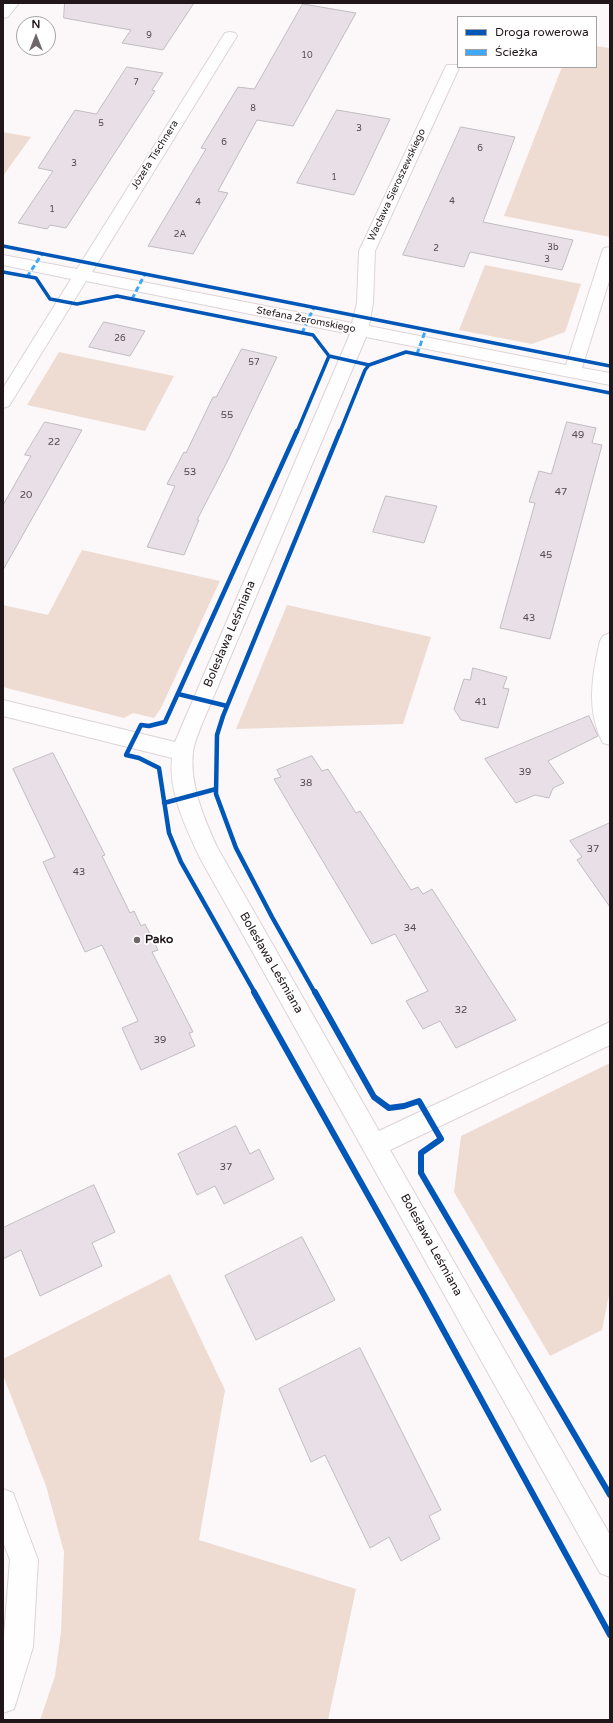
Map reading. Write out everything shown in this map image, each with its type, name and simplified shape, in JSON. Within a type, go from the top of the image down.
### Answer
[{"type":"street","points":[[3,14],[12,3]]},
{"type":"street","name":"Józefa Tischnera","points":[[3,402],[230,36]]},
{"type":"street","name":"Wacława Sieroszewskiego","points":[[360,331],[361,317],[365,303],[367,251],[452,68]]},
{"type":"street","points":[[572,372],[610,252]]},
{"type":"street","name":"Stefana Żeromskiego","points":[[3,260],[610,379]]},
{"type":"street","name":"Bolesława Leśmiana","points":[[360,331],[202,700],[183,752],[184,782],[192,814],[208,851],[610,1563]]},
{"type":"street","points":[[610,641],[604,669],[602,713],[610,737]]},
{"type":"street","points":[[3,708],[183,752]]},
{"type":"street","points":[[375,1145],[610,1033]]},
{"type":"street","points":[[3,1503],[24,1560],[18,1647],[3,1698]]},
{"type":"shaded area","points":[[597,46],[610,48],[610,237],[504,216],[562,68],[597,68]]},
{"type":"shaded area","points":[[3,132],[31,137],[3,176]]},
{"type":"shaded area","points":[[485,265],[581,284],[565,332],[532,344],[459,330]]},
{"type":"shaded area","points":[[59,352],[174,376],[145,431],[27,405]]},
{"type":"shaded area","points":[[82,550],[220,581],[160,710],[154,718],[133,713],[124,718],[3,687],[3,605],[48,615]]},
{"type":"shaded area","points":[[287,605],[431,637],[403,724],[236,729]]},
{"type":"shaded area","points":[[610,1063],[610,1290],[602,1330],[550,1356],[454,1192],[461,1136]]},
{"type":"shaded area","points":[[170,1274],[225,1390],[199,1540],[356,1589],[328,1720],[40,1720],[55,1676],[61,1632],[64,1552],[46,1486],[3,1375],[3,1359]]},
{"type":"building","points":[[65,3],[194,3],[163,50],[122,43],[131,30],[64,18]]},
{"type":"building","points":[[303,4],[356,13],[293,126],[257,120],[218,191],[228,193],[193,254],[148,246],[206,149],[201,148],[238,87],[254,89]]},
{"type":"building","points":[[127,67],[163,73],[152,90],[155,91],[66,228],[50,225],[47,229],[18,223],[53,171],[38,168],[75,110],[96,114]]},
{"type":"building","points":[[337,110],[390,119],[354,195],[297,183]]},
{"type":"building","points":[[461,127],[515,137],[483,222],[573,240],[562,270],[470,252],[464,267],[403,255]]},
{"type":"building","points":[[104,322],[145,331],[130,356],[89,347]]},
{"type":"building","points":[[242,349],[277,357],[227,462],[197,520],[199,520],[184,555],[147,547],[175,486],[167,484],[184,452],[186,453],[213,397],[216,397]]},
{"type":"building","points":[[45,422],[82,430],[3,570],[3,505],[31,456],[25,455]]},
{"type":"building","points":[[567,422],[596,428],[592,443],[602,445],[550,639],[500,628],[535,503],[529,502],[539,471],[551,474]]},
{"type":"building","points":[[386,496],[437,506],[424,543],[373,532]]},
{"type":"building","points":[[473,668],[507,677],[503,688],[509,689],[498,728],[461,720],[454,709],[464,679],[470,680]]},
{"type":"building","points":[[589,716],[598,736],[548,761],[564,783],[553,788],[549,798],[535,795],[516,803],[485,759]]},
{"type":"building","points":[[53,753],[105,855],[102,856],[130,913],[134,911],[141,926],[145,924],[158,950],[152,952],[193,1032],[189,1033],[195,1046],[141,1070],[122,1028],[138,1021],[102,945],[85,952],[43,862],[55,857],[13,769]]},
{"type":"building","points":[[312,756],[322,771],[328,769],[356,813],[360,811],[411,890],[418,887],[423,894],[432,889],[516,1020],[456,1048],[440,1021],[423,1029],[406,1001],[428,991],[395,934],[372,944],[274,779],[281,777],[277,770]]},
{"type":"building","points":[[610,823],[610,907],[577,860],[582,857],[570,841]]},
{"type":"building","points":[[236,1126],[250,1154],[259,1149],[274,1179],[224,1204],[215,1186],[197,1195],[178,1154]]},
{"type":"building","points":[[94,1185],[115,1232],[92,1243],[102,1266],[40,1296],[21,1250],[3,1259],[3,1228]]},
{"type":"building","points":[[302,1237],[335,1300],[256,1340],[225,1276]]},
{"type":"building","points":[[360,1348],[441,1510],[429,1516],[440,1539],[401,1561],[389,1537],[370,1548],[325,1455],[311,1462],[279,1389]]},
{"type":"marked path","points":[[27,277],[42,254]]},
{"type":"marked path","points":[[132,299],[145,274]]},
{"type":"marked path","points":[[302,333],[314,307]]},
{"type":"marked path","points":[[417,354],[426,329]]},
{"type":"cycle path","points":[[3,246],[610,366]]},
{"type":"cycle path","points":[[3,272],[36,278],[50,299],[77,304],[117,296],[313,335],[329,356],[369,365],[406,352],[610,393]]},
{"type":"cycle path","points":[[329,356],[324,371],[243,553],[165,722],[149,726],[141,725],[126,755],[139,758],[159,768],[169,833],[181,862],[423,1293],[610,1635]]},
{"type":"cycle path","points":[[369,365],[365,370],[223,716],[217,735],[216,794],[236,848],[272,917],[374,1097],[389,1108],[404,1106],[419,1101],[441,1139],[421,1153],[421,1173],[610,1495]]},
{"type":"cycle path","points":[[178,694],[227,706]]},
{"type":"cycle path","points":[[164,803],[216,789]]},
{"type":"place","name":"Pako","points":[[137,940]]}]
